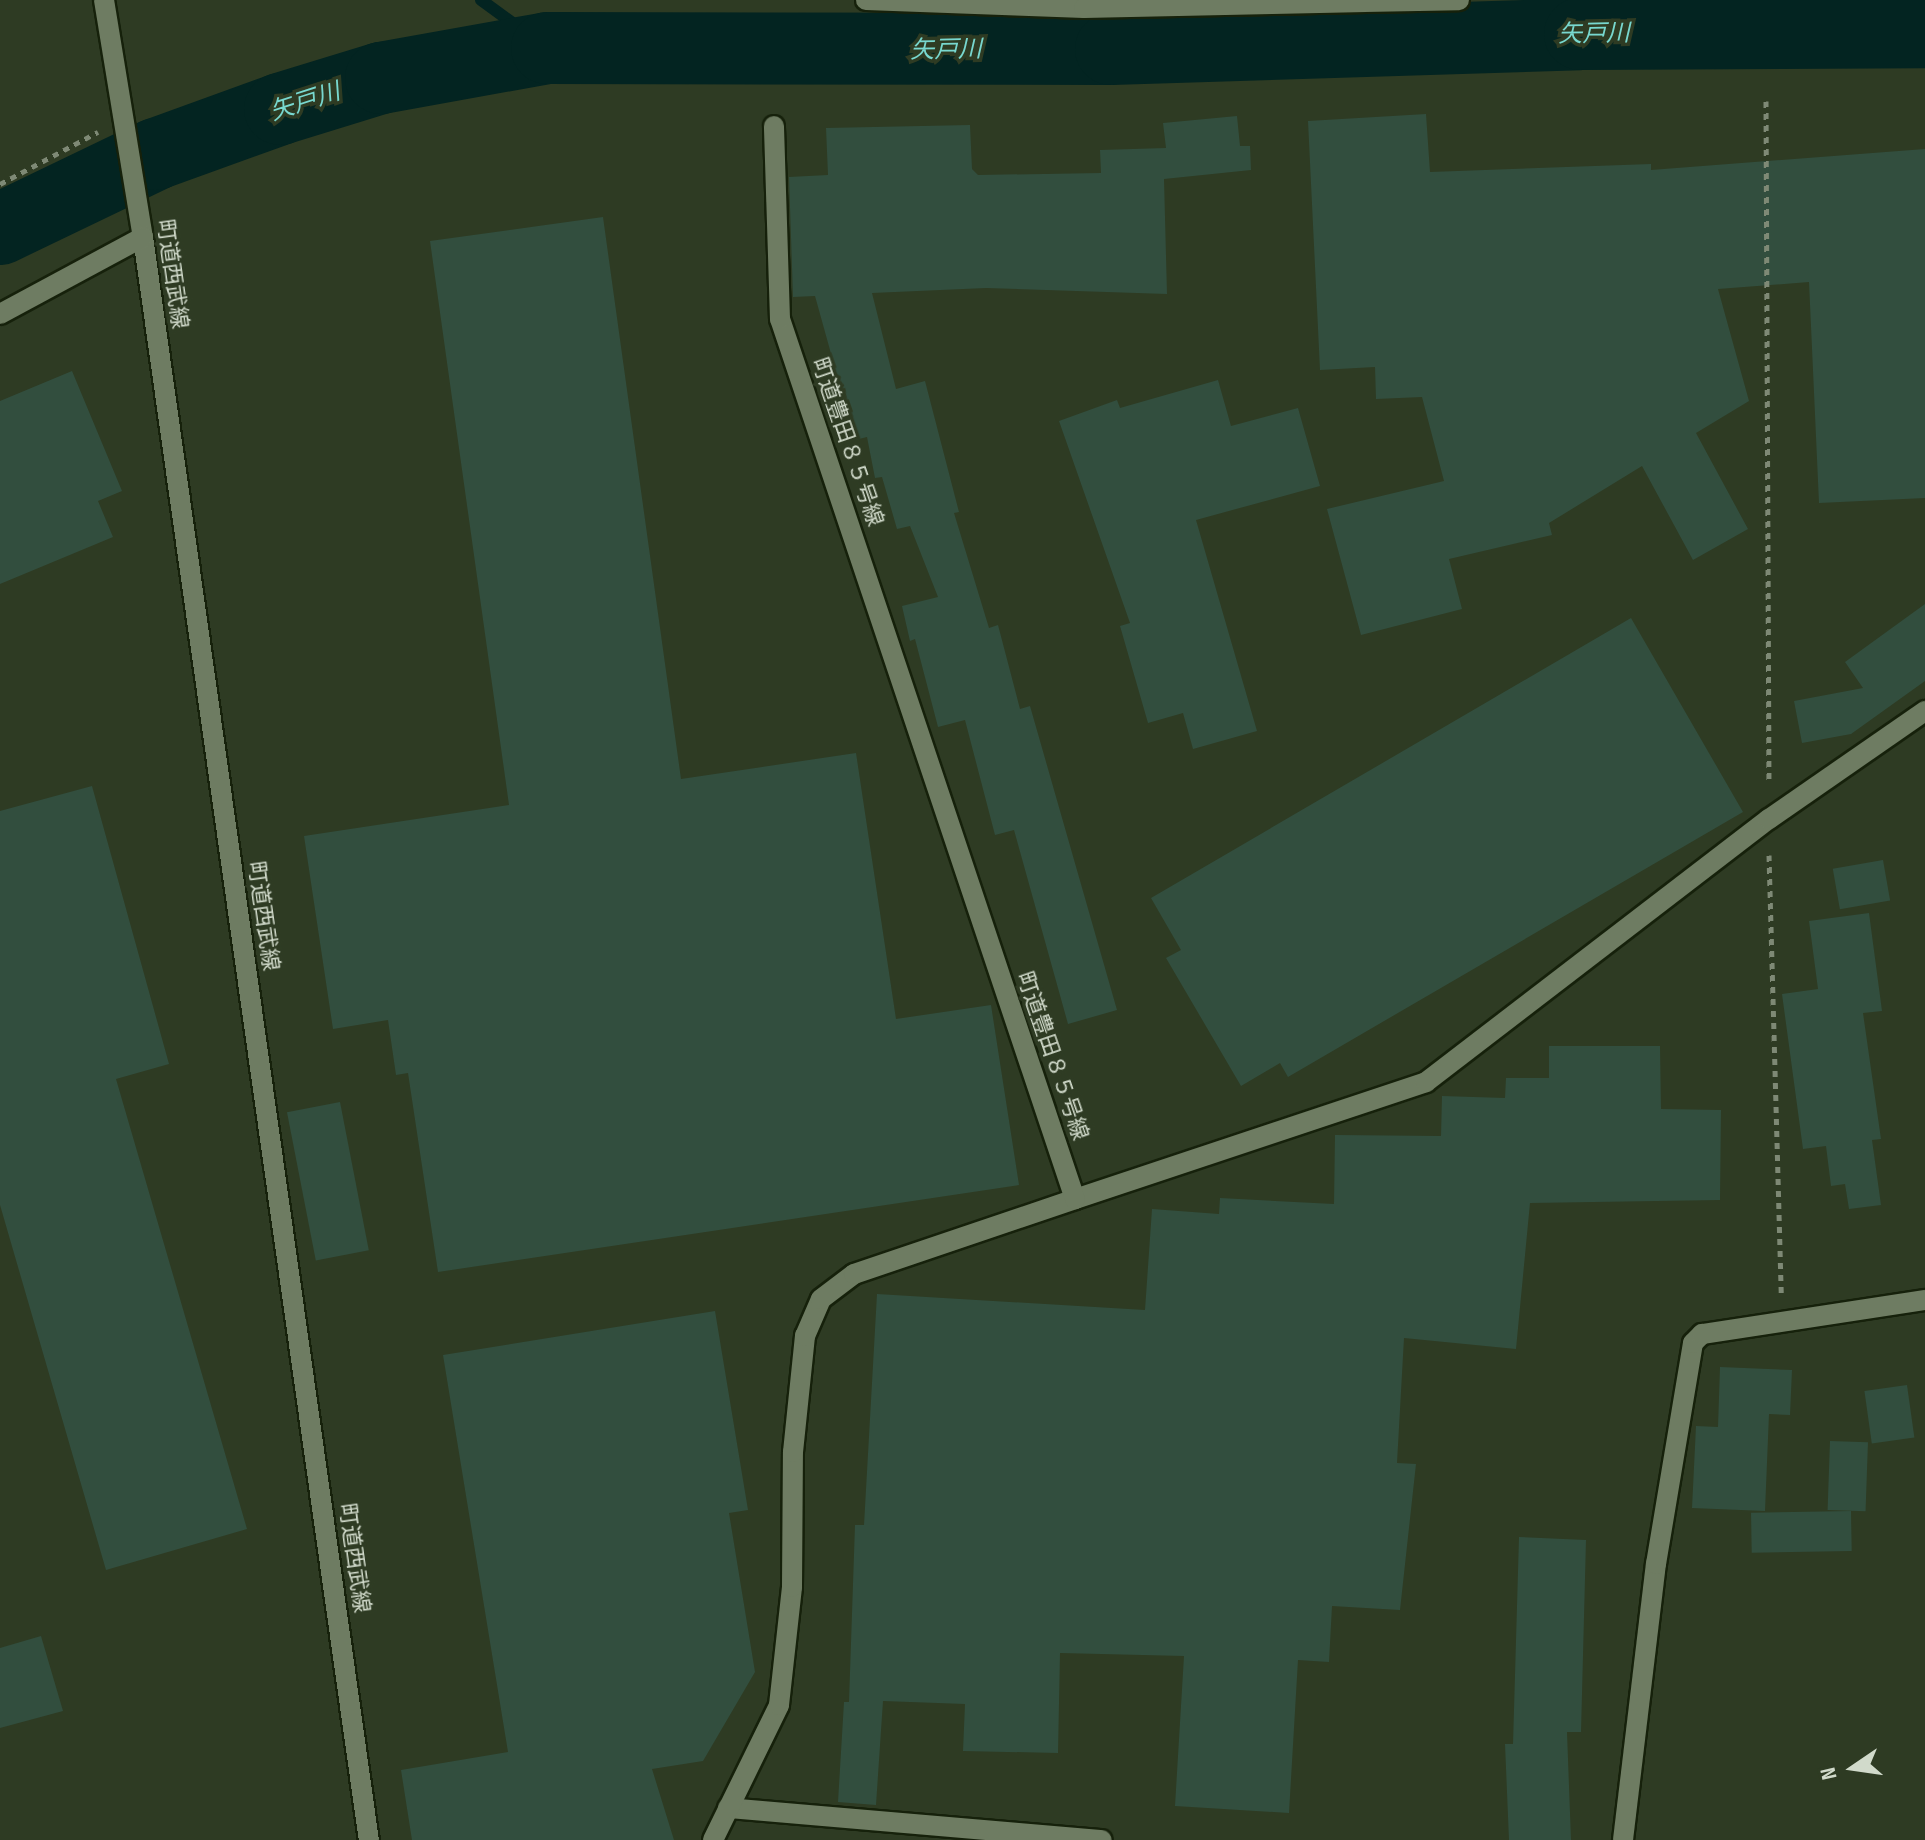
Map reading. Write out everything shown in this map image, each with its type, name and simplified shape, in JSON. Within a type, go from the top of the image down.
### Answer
[{"type":"street","name":"町道西武線","points":[[104,0],[143,237],[369,1840]]},
{"type":"street","points":[[866,0],[1084,4],[1459,0]]},
{"type":"street","name":"町道豊田８５号線","points":[[774,126],[780,319],[1075,1199]]},
{"type":"street","points":[[0,314],[143,237]]},
{"type":"street","points":[[713,1840],[779,1705],[792,1587],[793,1452],[805,1336],[821,1299],[854,1274],[1426,1082],[1769,819],[1925,711]]},
{"type":"street","points":[[1623,1840],[1656,1564],[1693,1343],[1702,1334],[1925,1300]]},
{"type":"street","points":[[728,1808],[1102,1840]]},
{"type":"path","points":[[1766,101],[1769,819],[1780,1322]]},
{"type":"path","points":[[0,184],[124,126]]},
{"type":"building","points":[[1426,114],[1430,172],[1651,164],[1651,170],[1925,149],[1925,498],[1819,503],[1809,282],[1718,289],[1749,401],[1696,433],[1748,529],[1693,560],[1642,466],[1549,523],[1552,535],[1449,559],[1462,609],[1361,635],[1327,509],[1444,481],[1422,397],[1376,399],[1375,367],[1320,370],[1308,121]]},
{"type":"building","points":[[1237,116],[1240,146],[1250,146],[1251,170],[1164,179],[1167,294],[986,288],[872,293],[896,389],[925,381],[959,512],[954,513],[989,628],[998,625],[1020,709],[1030,706],[1117,1010],[1068,1024],[1014,830],[995,835],[965,720],[938,727],[915,639],[910,641],[902,606],[938,597],[910,526],[897,529],[882,477],[875,478],[867,437],[855,440],[815,296],[793,297],[789,177],[828,175],[826,128],[970,125],[972,169],[978,175],[1101,173],[1100,150],[1166,148],[1163,123]]},
{"type":"building","points":[[603,217],[681,779],[856,753],[896,1019],[991,1005],[1019,1185],[438,1272],[408,1073],[396,1075],[388,1020],[333,1029],[304,836],[509,805],[430,241]]},
{"type":"building","points":[[72,371],[122,491],[98,501],[113,537],[0,584],[0,401]]},
{"type":"building","points":[[1218,380],[1231,426],[1298,408],[1320,486],[1196,520],[1257,731],[1193,749],[1183,713],[1148,723],[1120,626],[1130,623],[1059,421],[1117,400],[1120,408]]},
{"type":"building","points":[[1925,604],[1925,681],[1851,734],[1802,743],[1794,701],[1863,688],[1845,662]]},
{"type":"building","points":[[1631,618],[1743,812],[1288,1077],[1280,1063],[1241,1086],[1166,958],[1181,950],[1151,898]]},
{"type":"building","points":[[92,786],[169,1064],[116,1079],[247,1529],[106,1570],[0,1205],[0,811]]},
{"type":"building","points":[[1883,860],[1890,900],[1840,909],[1833,869]]},
{"type":"building","points":[[1869,913],[1882,1011],[1863,1013],[1881,1139],[1872,1140],[1881,1205],[1849,1209],[1845,1184],[1831,1186],[1826,1146],[1803,1149],[1782,994],[1818,989],[1809,921]]},
{"type":"building","points":[[1549,1046],[1660,1046],[1661,1109],[1721,1110],[1720,1200],[1530,1203],[1516,1349],[1404,1338],[1397,1463],[1416,1464],[1400,1610],[1332,1606],[1329,1662],[1298,1660],[1289,1813],[1175,1806],[1184,1656],[1060,1653],[1058,1753],[963,1751],[965,1704],[883,1701],[876,1805],[838,1802],[844,1702],[849,1702],[855,1525],[864,1525],[877,1294],[1145,1310],[1152,1209],[1219,1214],[1220,1198],[1334,1204],[1335,1135],[1441,1136],[1442,1096],[1505,1098],[1506,1078],[1549,1078]]},
{"type":"building","points":[[340,1102],[369,1250],[316,1261],[287,1112]]},
{"type":"building","points":[[715,1311],[748,1510],[729,1513],[755,1672],[703,1761],[652,1769],[674,1840],[412,1840],[401,1770],[508,1752],[443,1355]]},
{"type":"building","points":[[1720,1367],[1792,1370],[1790,1415],[1769,1414],[1765,1511],[1692,1508],[1696,1426],[1718,1427]]},
{"type":"building","points":[[1907,1385],[1914,1437],[1872,1443],[1864,1391]]},
{"type":"building","points":[[1830,1441],[1868,1442],[1866,1511],[1828,1510]]},
{"type":"building","points":[[1851,1511],[1852,1551],[1752,1553],[1751,1513]]},
{"type":"building","points":[[1519,1537],[1586,1540],[1581,1732],[1567,1732],[1571,1840],[1509,1840],[1505,1744],[1513,1744]]},
{"type":"building","points":[[41,1636],[63,1711],[0,1728],[0,1648]]},
{"type":"waterway","points":[[481,0],[547,48]]},
{"type":"waterway","points":[[1111,49],[1112,3]]},
{"type":"waterway","name":"矢戸川","points":[[0,229],[156,154],[280,109],[381,78],[547,48],[1111,49],[1580,34],[1925,32]]}]
